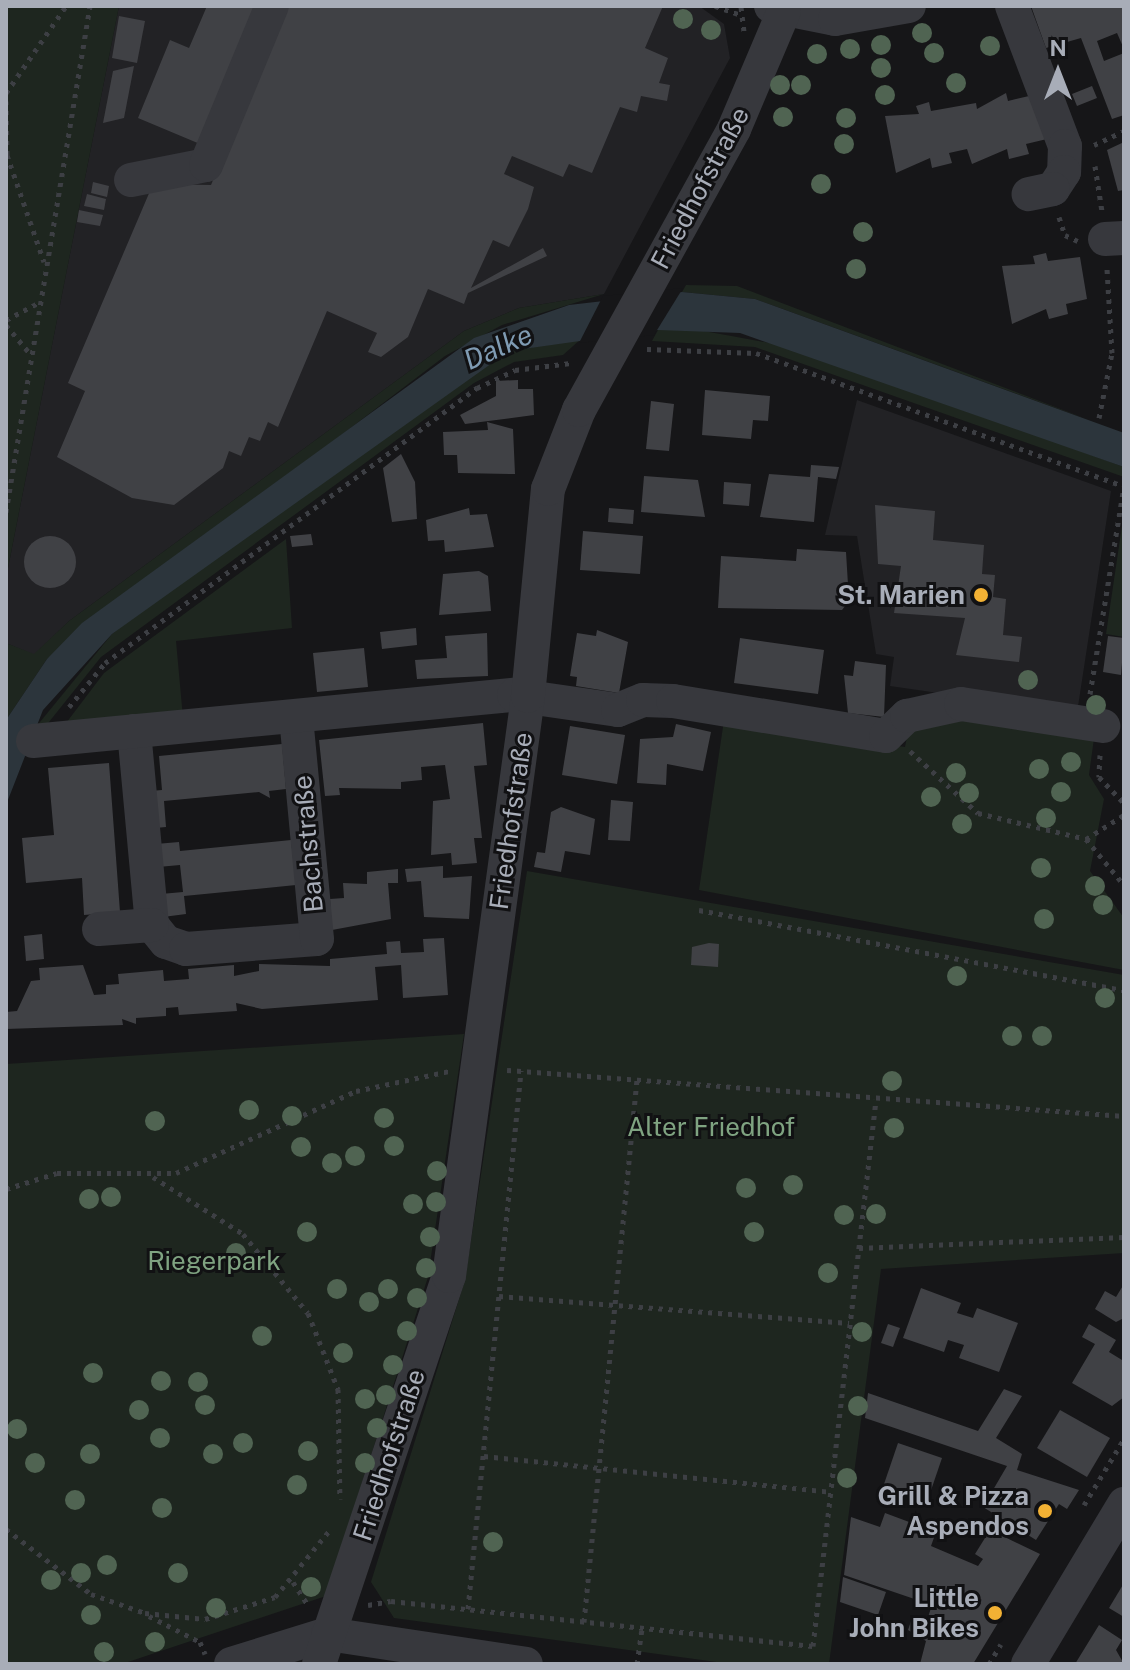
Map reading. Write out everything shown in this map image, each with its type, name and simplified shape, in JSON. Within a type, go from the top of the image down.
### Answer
[{"type":"street","points":[[131,180],[206,165],[272,6]]},
{"type":"street","points":[[778,8],[835,19],[909,6]]},
{"type":"street","points":[[1012,6],[1065,146],[1064,172],[1041,192]]},
{"type":"street","name":"Friedhofstraße","points":[[328,1637],[449,1276],[528,696],[548,489],[613,347],[734,129],[778,8]]},
{"type":"street","points":[[44,740],[528,696],[618,710],[643,700],[673,701],[891,734],[907,716],[961,704],[1094,724]]},
{"type":"street","name":"Bachstraße","points":[[152,925],[166,942],[186,949],[317,939],[296,718]]},
{"type":"street","points":[[99,929],[152,925],[134,731]]},
{"type":"street","points":[[1028,1664],[1124,1504]]},
{"type":"street","points":[[231,1664],[328,1637],[526,1664]]},
{"type":"path","points":[[6,93],[66,6]]},
{"type":"path","points":[[6,512],[90,6]]},
{"type":"path","points":[[716,6],[738,15]]},
{"type":"path","points":[[6,101],[7,155],[45,263]]},
{"type":"path","points":[[1086,149],[1124,131]]},
{"type":"path","points":[[1080,136],[1099,174],[1114,238],[1112,353],[1099,418]]},
{"type":"path","points":[[1041,192],[1070,240],[1114,238]]},
{"type":"path","points":[[30,354],[6,322],[39,302]]},
{"type":"path","points":[[44,740],[105,663],[477,388],[515,370],[613,347],[705,348],[756,353],[1124,487],[1094,724],[1099,777],[1124,803]]},
{"type":"path","points":[[891,734],[978,813],[1086,839],[1124,885]]},
{"type":"path","points":[[1086,839],[1124,815]]},
{"type":"path","points":[[699,910],[1124,990]]},
{"type":"path","points":[[6,1189],[57,1173],[152,1176],[176,1173],[356,1091],[405,1076],[478,1068],[876,1100],[1124,1116]]},
{"type":"path","points":[[468,1609],[521,1071]]},
{"type":"path","points":[[584,1622],[637,1080]]},
{"type":"path","points":[[328,1637],[391,1601],[813,1646],[876,1100]]},
{"type":"path","points":[[152,1176],[243,1234],[308,1313],[338,1389],[344,1470],[338,1509]]},
{"type":"path","points":[[859,1248],[1124,1237]]},
{"type":"path","points":[[499,1296],[850,1324]]},
{"type":"path","points":[[484,1456],[831,1492]]},
{"type":"path","points":[[145,1613],[205,1619],[275,1597],[323,1544],[333,1521]]},
{"type":"path","points":[[6,1529],[91,1594],[145,1613],[200,1642],[209,1664]]},
{"type":"path","points":[[637,1664],[642,1628]]},
{"type":"path","points":[[989,1664],[995,1655]]},
{"type":"shaded area","points":[[119,6],[699,6],[724,24],[730,58],[604,294],[519,308],[464,331],[69,621],[34,655],[6,643],[6,578]]},
{"type":"shaded area","name":"St. Marien","points":[[857,400],[1111,491],[1077,713],[890,686],[894,657],[876,654],[857,536],[825,535]]},
{"type":"green space","points":[[6,6],[119,6],[6,578]]},
{"type":"green space","points":[[686,285],[737,286],[1092,421],[755,299],[682,292]]},
{"type":"green space","points":[[604,294],[502,325],[445,356],[47,659],[6,720],[6,643],[34,654],[69,621],[464,331],[519,308]]},
{"type":"green space","points":[[693,329],[797,348],[1124,467],[1124,477],[755,347],[652,341],[658,330]]},
{"type":"green space","points":[[581,339],[563,355],[514,362],[474,383],[101,657],[45,727],[31,733],[112,634],[170,589],[486,364],[509,351]]},
{"type":"green space","points":[[1124,512],[1124,637],[1106,634]]},
{"type":"green space","points":[[286,539],[292,628],[176,641],[183,718],[60,731],[104,673]]},
{"type":"green space","points":[[950,712],[1095,731],[1089,775],[1104,799],[1090,871],[1124,918],[1124,970],[699,890],[724,720],[905,747],[909,726]]},
{"type":"green space","name":"Alter Friedhof","points":[[527,871],[1124,975],[1124,1253],[881,1269],[829,1664],[731,1664],[394,1618],[371,1582],[465,1280]]},
{"type":"green space","name":"Riegerpark","points":[[464,1034],[428,1277],[326,1596],[122,1664],[6,1664],[6,1064]]},
{"type":"water","name":"Dalke","points":[[682,292],[755,299],[1124,433],[1124,467],[740,333],[658,330],[509,351],[112,634],[43,710],[6,805],[6,720],[47,659],[82,623],[474,338],[569,305]]},
{"type":"pier","points":[[683,288],[654,335],[579,343],[603,296]]},
{"type":"building","points":[[207,6],[260,6],[200,144],[138,118],[170,40],[189,48]]},
{"type":"building","points":[[286,6],[663,6],[645,48],[668,58],[659,83],[670,85],[667,101],[641,96],[637,112],[620,107],[592,173],[569,164],[563,177],[512,156],[504,174],[534,187],[528,209],[509,247],[493,240],[471,288],[543,248],[547,256],[468,293],[464,304],[428,289],[408,337],[381,357],[368,352],[377,333],[327,311],[278,427],[268,422],[260,441],[249,437],[241,456],[229,451],[223,468],[174,505],[132,498],[57,457],[85,391],[68,383],[153,184],[211,185]]},
{"type":"building","points":[[1031,6],[1124,6],[1124,49],[1117,33],[1097,41],[1104,61],[1124,53],[1124,115],[1112,119],[1081,38],[1046,48]]},
{"type":"building","points":[[119,16],[145,21],[137,63],[112,58]]},
{"type":"building","points":[[134,66],[124,118],[103,123],[113,71]]},
{"type":"building","points":[[1092,86],[1097,98],[1077,106],[1072,94]]},
{"type":"building","points":[[1006,93],[1008,101],[1029,96],[1047,139],[1026,144],[1029,154],[1009,159],[1007,149],[972,164],[967,149],[949,153],[952,163],[932,168],[930,158],[896,173],[885,116],[919,114],[916,106],[929,102],[931,111],[976,103],[977,109]]},
{"type":"building","points":[[1124,142],[1124,190],[1118,191],[1107,150]]},
{"type":"building","points":[[93,182],[109,186],[107,197],[91,193]]},
{"type":"building","points":[[87,194],[106,199],[104,210],[84,206]]},
{"type":"building","points":[[79,210],[103,215],[100,226],[77,222]]},
{"type":"building","points":[[1046,253],[1048,261],[1080,257],[1087,299],[1066,304],[1068,314],[1049,319],[1046,309],[1012,324],[1002,266],[1035,264],[1033,256]]},
{"type":"building","points":[[518,380],[518,389],[533,389],[534,415],[465,424],[460,415],[496,396],[496,381]]},
{"type":"building","points":[[705,390],[770,396],[768,421],[753,420],[751,439],[702,435]]},
{"type":"building","points":[[651,401],[674,404],[669,451],[646,449]]},
{"type":"building","points":[[487,422],[513,429],[515,474],[458,473],[457,455],[444,455],[443,432],[488,430]]},
{"type":"building","points":[[401,454],[415,482],[417,519],[392,522],[383,468]]},
{"type":"building","points":[[811,465],[839,467],[836,479],[818,477],[814,522],[760,517],[769,474],[810,477]]},
{"type":"building","points":[[644,476],[698,480],[705,517],[641,512]]},
{"type":"building","points":[[724,482],[751,484],[749,506],[723,504]]},
{"type":"building","points":[[875,505],[935,511],[933,540],[984,545],[982,574],[995,575],[993,597],[1006,599],[1003,635],[1022,637],[1019,662],[956,655],[965,618],[894,613],[901,566],[878,564]]},
{"type":"building","points":[[469,508],[470,515],[487,514],[494,547],[445,552],[444,540],[428,541],[426,520]]},
{"type":"building","points":[[609,508],[634,510],[633,524],[608,522]]},
{"type":"building","points":[[583,531],[643,536],[640,574],[580,570]]},
{"type":"building","points":[[311,534],[313,545],[292,547],[290,536]]},
{"type":"building","points":[[50,536],[68,544],[76,562],[68,580],[50,588],[32,580],[24,562],[32,544]]},
{"type":"building","points":[[797,549],[846,552],[849,601],[842,610],[718,608],[721,556],[796,561]]},
{"type":"building","points":[[479,571],[488,576],[491,611],[439,615],[443,574]]},
{"type":"building","points":[[416,628],[417,645],[382,649],[380,632]]},
{"type":"building","points":[[597,630],[628,642],[619,693],[576,686],[577,677],[570,676],[577,633],[596,636]]},
{"type":"building","points":[[487,633],[488,676],[417,679],[415,660],[447,658],[445,636]]},
{"type":"building","points":[[1108,636],[1124,638],[1121,675],[1103,672]]},
{"type":"building","points":[[740,638],[824,650],[818,694],[734,683]]},
{"type":"building","points":[[364,648],[368,687],[317,692],[313,653]]},
{"type":"building","points":[[855,661],[886,665],[884,717],[848,713],[844,675],[853,676]]},
{"type":"building","points":[[483,723],[487,765],[474,766],[482,838],[474,838],[477,863],[452,865],[451,853],[431,855],[433,801],[450,799],[445,765],[421,767],[422,780],[401,782],[401,789],[339,788],[340,795],[325,796],[319,740]]},
{"type":"building","points":[[676,724],[711,732],[703,771],[667,764],[666,785],[637,783],[640,739],[673,737]]},
{"type":"building","points":[[570,726],[625,735],[617,784],[562,775]]},
{"type":"building","points":[[282,744],[286,789],[269,791],[270,798],[259,792],[164,801],[166,827],[155,828],[151,791],[162,790],[159,756]]},
{"type":"building","points":[[109,763],[120,912],[84,915],[82,878],[26,883],[22,838],[54,835],[48,768]]},
{"type":"building","points":[[611,800],[633,802],[630,841],[608,840]]},
{"type":"building","points":[[561,807],[595,819],[590,855],[565,851],[561,872],[534,867],[537,852],[545,853],[551,812]]},
{"type":"building","points":[[291,840],[296,885],[184,896],[186,914],[163,917],[161,894],[183,892],[180,865],[158,867],[156,844],[179,842],[180,851]]},
{"type":"building","points":[[443,866],[443,878],[472,876],[469,919],[424,917],[421,881],[407,882],[405,869]]},
{"type":"building","points":[[398,869],[398,883],[388,883],[391,919],[332,930],[330,899],[344,898],[343,883],[367,884],[367,872]]},
{"type":"building","points":[[42,934],[44,959],[26,961],[24,936]]},
{"type":"building","points":[[444,938],[448,995],[403,998],[401,965],[375,967],[378,1000],[262,1009],[236,1003],[237,1011],[179,1015],[178,1007],[166,1008],[166,1016],[136,1018],[136,1024],[122,1019],[123,1025],[6,1029],[6,1012],[17,1011],[31,981],[40,980],[39,968],[83,965],[94,995],[106,994],[106,985],[119,984],[118,974],[163,970],[164,981],[189,979],[188,969],[234,965],[234,976],[259,971],[259,964],[330,966],[330,959],[387,954],[386,942],[400,941],[401,953],[424,952],[423,939]]},
{"type":"building","points":[[719,944],[718,967],[691,965],[692,947]]},
{"type":"building","points":[[1124,1284],[1124,1318],[1116,1322],[1095,1309],[1105,1291],[1116,1297]]},
{"type":"building","points":[[921,1288],[961,1303],[957,1313],[973,1318],[977,1308],[1018,1323],[999,1372],[959,1358],[964,1345],[948,1340],[944,1352],[903,1338]]},
{"type":"building","points":[[888,1324],[900,1328],[893,1347],[881,1343]]},
{"type":"building","points":[[1089,1324],[1116,1340],[1109,1352],[1122,1360],[1124,1397],[1112,1406],[1072,1383],[1095,1344],[1082,1337]]},
{"type":"building","points":[[1004,1389],[1022,1396],[996,1438],[1022,1454],[1017,1470],[1079,1490],[1067,1509],[1059,1504],[1036,1540],[983,1507],[1007,1466],[865,1418],[868,1393],[978,1431]]},
{"type":"building","points":[[1060,1410],[1110,1438],[1087,1477],[1037,1448]]},
{"type":"building","points":[[898,1443],[942,1458],[927,1502],[883,1487]]},
{"type":"building","points":[[885,1513],[936,1532],[931,1546],[978,1566],[983,1559],[975,1554],[990,1530],[1040,1554],[973,1664],[920,1664],[926,1641],[908,1630],[913,1615],[927,1620],[932,1605],[844,1575],[851,1517],[880,1527]]},
{"type":"building","points":[[843,1577],[886,1592],[878,1615],[840,1602]]},
{"type":"building","points":[[1124,1583],[1124,1617],[1109,1608]]},
{"type":"building","points":[[1099,1625],[1122,1640],[1116,1650],[1124,1664],[1075,1664]]},
{"type":"place","name":"St. Marien","points":[[981,595]]},
{"type":"place","name":"Grill & Pizza Aspendos","points":[[1045,1511]]},
{"type":"place","name":"Little John Bikes","points":[[995,1613]]}]
